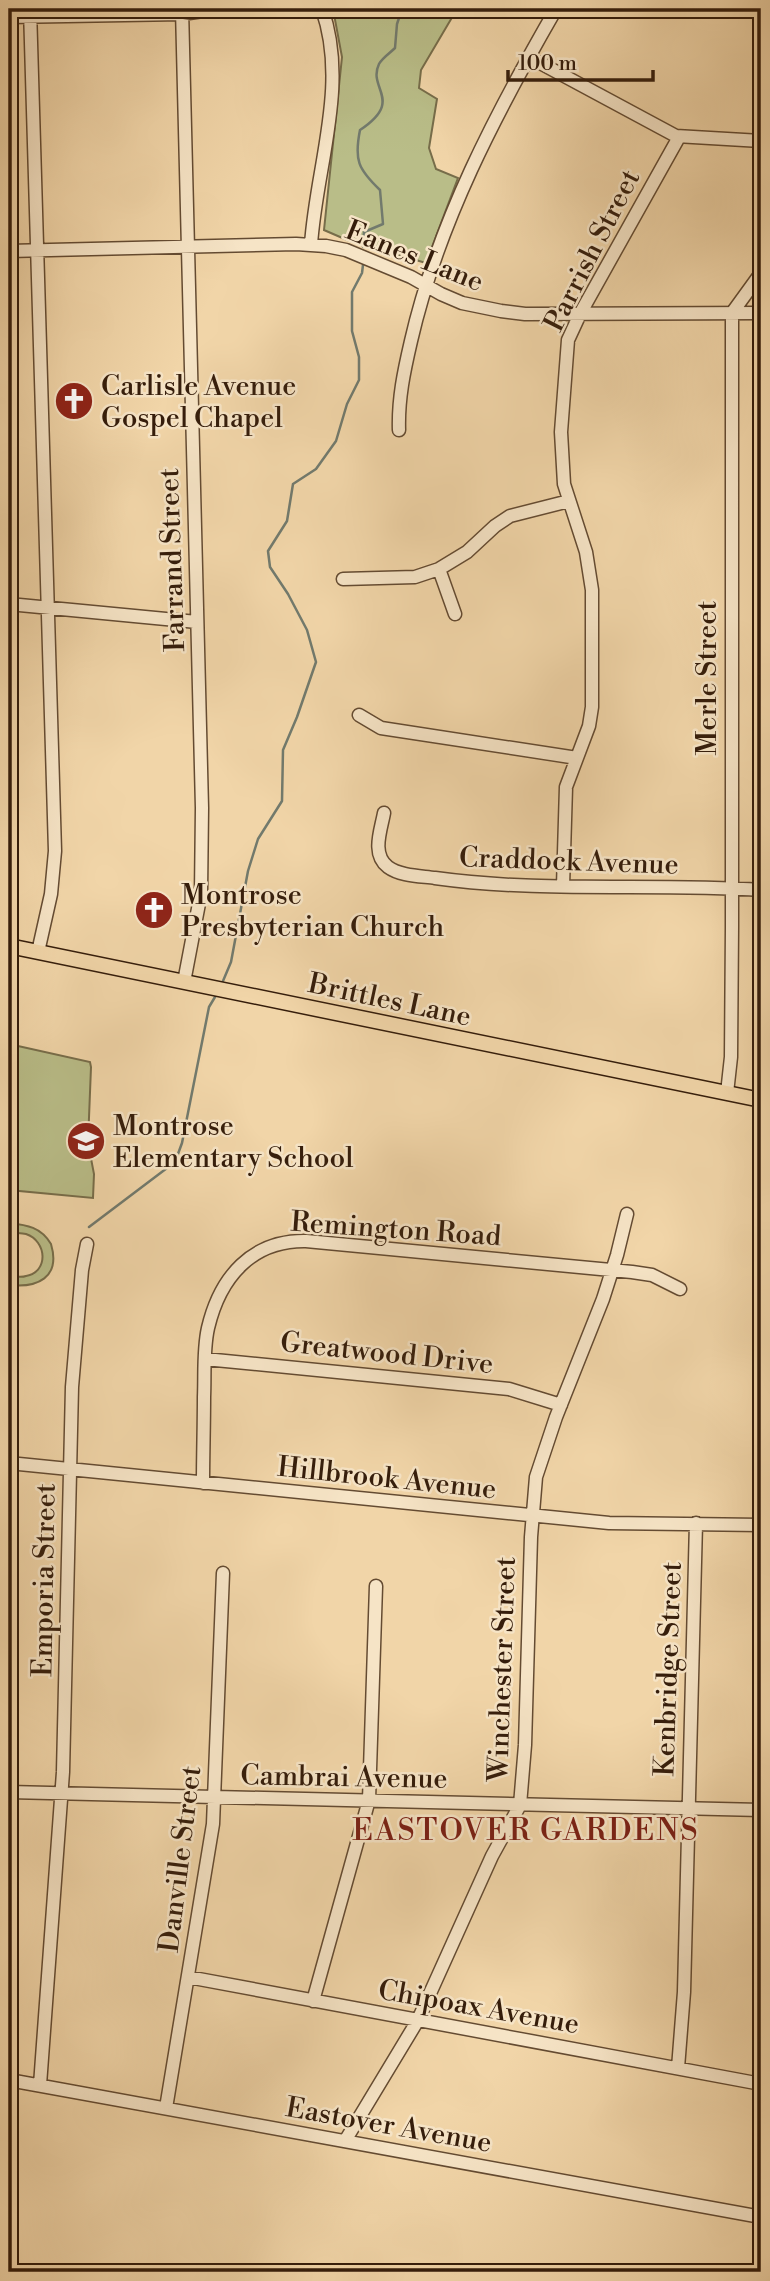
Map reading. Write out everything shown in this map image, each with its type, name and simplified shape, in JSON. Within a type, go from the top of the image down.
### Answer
[{"type":"main road","name":"Brittles Lane","points":[[9,946],[761,1100]]},
{"type":"street","points":[[9,17],[30,13],[217,9]]},
{"type":"street","points":[[311,245],[333,79],[331,39],[322,9]]},
{"type":"street","points":[[398,430],[401,387],[425,285],[465,183],[556,9]]},
{"type":"street","name":"Farrand Street","points":[[182,11],[202,876],[184,982]]},
{"type":"street","points":[[30,13],[55,851],[51,894],[38,952]]},
{"type":"street","points":[[529,57],[679,137],[761,141]]},
{"type":"street","name":"Parrish Street","points":[[563,886],[566,787],[589,726],[592,707],[592,590],[586,552],[564,485],[561,432],[568,340],[679,137]]},
{"type":"street","name":"Eanes Lane","points":[[9,251],[311,245],[346,250],[368,257],[441,294],[477,307],[525,314],[761,313]]},
{"type":"street","points":[[732,313],[761,273]]},
{"type":"street","name":"Merle Street","points":[[727,1093],[731,1057],[732,313]]},
{"type":"street","points":[[343,579],[415,576],[439,569],[467,552],[510,516],[569,501]]},
{"type":"street","points":[[439,569],[454,614]]},
{"type":"street","points":[[9,604],[197,621]]},
{"type":"street","points":[[359,715],[381,728],[577,758]]},
{"type":"street","name":"Craddock Avenue","points":[[384,813],[378,848],[381,859],[394,870],[419,876],[485,884],[761,890]]},
{"type":"street","name":"Winchester Street","points":[[345,2141],[418,2021],[492,1856],[520,1804],[525,1745],[532,1516],[540,1463],[612,1270],[627,1214]]},
{"type":"street","name":"Remington Road","points":[[203,1483],[208,1329],[228,1280],[246,1259],[272,1244],[290,1240],[612,1270],[652,1275],[680,1289]]},
{"type":"street","name":"Emporia Street","points":[[40,2085],[62,1794],[75,1338],[87,1244]]},
{"type":"street","name":"Greatwood Drive","points":[[205,1359],[509,1389],[561,1405]]},
{"type":"street","name":"Hillbrook Avenue","points":[[9,1463],[532,1516],[609,1522],[761,1525]]},
{"type":"street","name":"Kenbridge Street","points":[[678,2068],[684,1992],[696,1523]]},
{"type":"street","name":"Danville Street","points":[[166,2108],[216,1797],[223,1573]]},
{"type":"street","points":[[313,2001],[369,1800],[376,1586]]},
{"type":"street","name":"Cambrai Avenue","points":[[9,1792],[761,1810]]},
{"type":"street","name":"Chipoax Avenue","points":[[188,1978],[761,2084]]},
{"type":"street","name":"Eastover Avenue","points":[[9,2080],[761,2217]]},
{"type":"green space","points":[[333,9],[457,9],[421,70],[419,88],[437,99],[429,148],[436,169],[458,178],[426,263],[347,240],[324,230],[342,57]]},
{"type":"green space","points":[[9,1044],[90,1062],[88,1143],[94,1174],[93,1198],[9,1190]]},
{"type":"green space","points":[[9,1223],[33,1228],[43,1234],[51,1244],[53,1265],[49,1273],[37,1282],[29,1285],[9,1285],[9,1276],[22,1277],[39,1269],[43,1256],[33,1238],[26,1234],[9,1232]]},
{"type":"waterway","points":[[363,247],[364,232],[383,224],[380,190],[362,170],[358,157],[358,140],[360,130],[373,120],[383,103],[377,73],[380,62],[395,48],[397,24],[402,9]]},
{"type":"waterway","points":[[223,981],[231,962],[248,871],[258,839],[282,801],[283,750],[316,662],[307,630],[270,567],[268,551],[287,521],[293,484],[316,469],[336,441],[347,404],[359,380],[359,357],[352,331],[352,292],[363,265]]},
{"type":"waterway","points":[[89,1227],[175,1162],[182,1143],[209,1007],[215,997]]},
{"type":"place","name":"Carlisle Avenue Gospel Chapel","points":[[74,401]]},
{"type":"place","name":"Montrose Presbyterian Church","points":[[154,910]]},
{"type":"place","name":"Montrose Elementary School","points":[[86,1141]]},
{"type":"district","name":"EASTOVER GARDENS","points":[[526,1830]]}]
